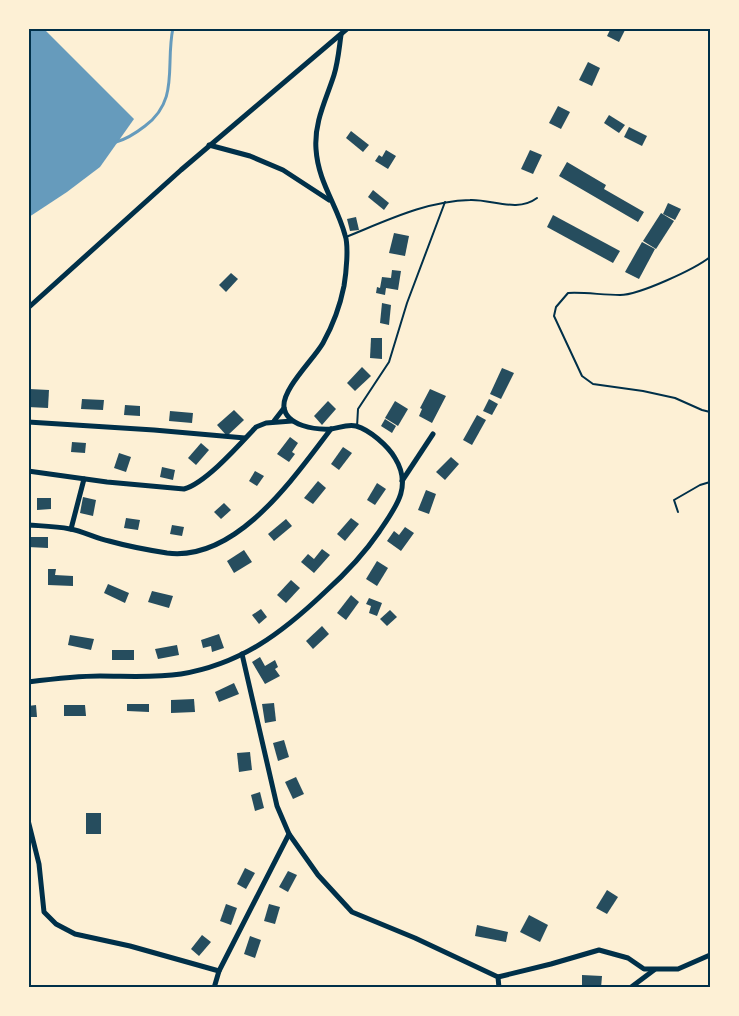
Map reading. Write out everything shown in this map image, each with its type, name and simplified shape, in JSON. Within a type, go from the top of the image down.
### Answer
[{"type":"street","points":[[28,308],[209,145],[348,28]]},
{"type":"street","points":[[274,421],[284,408],[286,396],[323,344],[339,308],[345,283],[346,237],[319,168],[316,130],[338,59],[341,35]]},
{"type":"street","points":[[209,145],[250,156],[283,170],[331,201]]},
{"type":"street","points":[[284,408],[292,421]]},
{"type":"street","points":[[28,471],[169,489],[190,488],[207,476],[260,424],[292,421],[321,429],[349,425],[357,427],[377,440],[394,457],[400,468],[402,481],[400,500],[359,558],[288,626],[265,643],[202,669],[183,673],[160,676],[70,677],[28,682]]},
{"type":"street","points":[[28,422],[154,429],[245,438]]},
{"type":"street","points":[[321,429],[324,437]]},
{"type":"street","points":[[28,525],[72,529],[109,542],[168,553],[183,554],[208,548],[233,536],[279,494],[331,429]]},
{"type":"street","points":[[402,481],[433,434]]},
{"type":"street","points":[[72,529],[84,479]]},
{"type":"street","points":[[242,654],[277,806],[289,834],[318,875],[352,912],[415,938],[498,977],[599,950],[628,958],[644,969],[678,969],[711,955]]},
{"type":"street","points":[[28,820],[39,864],[44,912],[56,924],[75,934],[130,946],[219,971]]},
{"type":"street","points":[[214,987],[219,971],[289,834]]},
{"type":"street","points":[[630,987],[655,969]]},
{"type":"street","points":[[498,977],[499,987]]},
{"type":"lane","points":[[346,237],[408,212],[445,202],[471,199],[520,206],[529,204],[537,198]]},
{"type":"lane","points":[[357,427],[358,409],[390,362],[407,303],[445,202]]},
{"type":"lane","points":[[711,257],[697,267],[622,296],[568,293],[556,307],[554,316],[574,354],[582,376],[593,384],[654,393],[675,398],[711,412]]},
{"type":"lane","points":[[678,512],[674,500],[700,485],[711,482]]},
{"type":"water","points":[[29,28],[44,29],[134,119],[100,167],[29,217]]},
{"type":"building","points":[[611,28],[626,28],[619,42],[607,36]]},
{"type":"building","points":[[588,62],[600,68],[592,86],[579,80]]},
{"type":"building","points":[[558,106],[570,112],[561,129],[549,123]]},
{"type":"building","points":[[609,115],[625,125],[619,133],[604,123]]},
{"type":"building","points":[[629,127],[647,136],[642,146],[624,137]]},
{"type":"building","points":[[351,131],[369,145],[363,152],[346,138]]},
{"type":"building","points":[[386,150],[396,156],[388,169],[375,161],[379,155],[382,157]]},
{"type":"building","points":[[530,150],[542,155],[533,174],[521,169]]},
{"type":"building","points":[[567,162],[606,185],[604,189],[644,212],[638,222],[559,176]]},
{"type":"building","points":[[373,190],[389,203],[384,210],[368,197]]},
{"type":"building","points":[[668,203],[681,209],[675,220],[663,214]]},
{"type":"building","points":[[661,213],[674,221],[656,249],[643,241]]},
{"type":"building","points":[[553,215],[620,251],[613,263],[547,227]]},
{"type":"building","points":[[356,217],[359,230],[350,231],[347,219]]},
{"type":"building","points":[[394,233],[409,236],[405,256],[389,253]]},
{"type":"building","points":[[642,242],[655,249],[639,279],[625,272]]},
{"type":"building","points":[[392,270],[401,271],[398,290],[386,288],[385,295],[376,293],[377,287],[380,288],[382,277],[391,278]]},
{"type":"building","points":[[231,273],[238,279],[226,292],[219,285]]},
{"type":"building","points":[[382,303],[391,305],[389,325],[380,323]]},
{"type":"building","points":[[371,338],[382,338],[382,359],[370,358]]},
{"type":"building","points":[[362,367],[371,376],[355,391],[347,383]]},
{"type":"building","points":[[502,368],[514,373],[501,399],[490,394]]},
{"type":"building","points":[[29,389],[49,390],[48,408],[28,407]]},
{"type":"building","points":[[430,389],[446,396],[432,423],[419,416],[422,409],[420,408]]},
{"type":"building","points":[[82,399],[104,400],[103,410],[81,409]]},
{"type":"building","points":[[489,399],[498,404],[492,415],[483,411]]},
{"type":"building","points":[[328,401],[336,409],[322,425],[314,416]]},
{"type":"building","points":[[395,401],[408,409],[398,426],[385,418]]},
{"type":"building","points":[[125,405],[140,406],[140,416],[124,415]]},
{"type":"building","points":[[234,410],[244,420],[227,436],[217,425]]},
{"type":"building","points":[[170,411],[193,413],[192,423],[169,421]]},
{"type":"building","points":[[477,415],[486,420],[472,445],[463,440]]},
{"type":"building","points":[[385,419],[396,426],[392,433],[381,426]]},
{"type":"building","points":[[290,437],[298,443],[292,452],[295,454],[289,462],[277,454]]},
{"type":"building","points":[[72,442],[86,443],[85,453],[71,452]]},
{"type":"building","points":[[201,443],[209,450],[196,465],[188,458]]},
{"type":"building","points":[[343,447],[352,453],[339,470],[331,464]]},
{"type":"building","points":[[119,453],[131,457],[126,472],[114,468]]},
{"type":"building","points":[[451,457],[459,464],[445,480],[436,472]]},
{"type":"building","points":[[162,467],[175,470],[173,480],[160,477]]},
{"type":"building","points":[[255,471],[264,476],[257,486],[249,481]]},
{"type":"building","points":[[318,481],[326,488],[313,504],[304,498]]},
{"type":"building","points":[[377,483],[386,489],[375,505],[367,500]]},
{"type":"building","points":[[426,490],[436,494],[429,514],[418,510]]},
{"type":"building","points":[[83,497],[96,500],[93,516],[80,513]]},
{"type":"building","points":[[37,498],[51,498],[51,509],[37,510]]},
{"type":"building","points":[[224,503],[231,510],[221,519],[214,512]]},
{"type":"building","points":[[126,518],[140,520],[138,530],[124,528]]},
{"type":"building","points":[[351,518],[359,524],[345,541],[337,534]]},
{"type":"building","points":[[286,519],[292,526],[274,541],[268,534]]},
{"type":"building","points":[[172,525],[184,527],[182,536],[170,534]]},
{"type":"building","points":[[405,527],[414,533],[401,551],[387,541],[394,531],[399,535]]},
{"type":"building","points":[[28,537],[48,537],[48,548],[28,547]]},
{"type":"building","points":[[322,549],[330,555],[314,573],[301,562],[308,554],[314,559]]},
{"type":"building","points":[[244,550],[252,562],[234,573],[227,561]]},
{"type":"building","points":[[377,561],[388,568],[377,586],[366,579]]},
{"type":"building","points":[[48,569],[56,569],[55,575],[73,576],[73,586],[48,585]]},
{"type":"building","points":[[291,580],[300,588],[286,603],[277,595]]},
{"type":"building","points":[[108,584],[129,593],[125,603],[104,593]]},
{"type":"building","points":[[152,591],[173,596],[169,608],[148,602]]},
{"type":"building","points":[[351,595],[359,602],[346,620],[337,613]]},
{"type":"building","points":[[369,598],[382,603],[377,616],[369,613],[371,606],[366,604]]},
{"type":"building","points":[[261,609],[267,617],[259,624],[252,615]]},
{"type":"building","points":[[390,610],[397,617],[387,626],[380,619]]},
{"type":"building","points":[[322,626],[329,634],[313,649],[306,641]]},
{"type":"building","points":[[219,634],[224,648],[212,652],[211,646],[203,648],[201,640]]},
{"type":"building","points":[[70,635],[94,639],[91,650],[68,645]]},
{"type":"building","points":[[177,645],[179,655],[158,659],[155,649]]},
{"type":"building","points":[[112,650],[134,650],[134,660],[112,660]]},
{"type":"building","points":[[260,657],[265,666],[275,660],[278,667],[275,669],[280,676],[265,684],[252,662]]},
{"type":"building","points":[[234,683],[239,694],[219,702],[215,692]]},
{"type":"building","points":[[194,699],[195,712],[171,713],[171,700]]},
{"type":"building","points":[[274,703],[276,721],[265,723],[262,704]]},
{"type":"building","points":[[127,704],[149,704],[149,712],[127,711]]},
{"type":"building","points":[[36,705],[37,717],[28,717],[28,706]]},
{"type":"building","points":[[64,705],[85,705],[86,716],[64,716]]},
{"type":"building","points":[[284,740],[289,757],[278,761],[273,743]]},
{"type":"building","points":[[250,752],[252,770],[239,772],[237,753]]},
{"type":"building","points":[[296,777],[304,794],[293,799],[285,782]]},
{"type":"building","points":[[260,792],[264,808],[255,811],[251,795]]},
{"type":"building","points":[[86,813],[101,813],[101,834],[86,834]]},
{"type":"building","points":[[245,868],[255,873],[246,889],[237,884]]},
{"type":"building","points":[[288,871],[297,875],[288,892],[279,887]]},
{"type":"building","points":[[607,890],[618,897],[607,914],[596,908]]},
{"type":"building","points":[[226,904],[237,908],[231,925],[220,921]]},
{"type":"building","points":[[269,904],[280,907],[275,924],[264,921]]},
{"type":"building","points":[[529,915],[548,925],[540,942],[520,932]]},
{"type":"building","points":[[477,925],[508,932],[506,942],[475,936]]},
{"type":"building","points":[[202,935],[211,942],[199,956],[191,949]]},
{"type":"building","points":[[250,936],[261,940],[255,958],[244,954]]},
{"type":"building","points":[[582,975],[602,976],[601,988],[582,988]]},
{"type":"waterway","points":[[116,142],[131,136],[145,126],[156,116],[163,105],[169,81],[173,28]]}]
